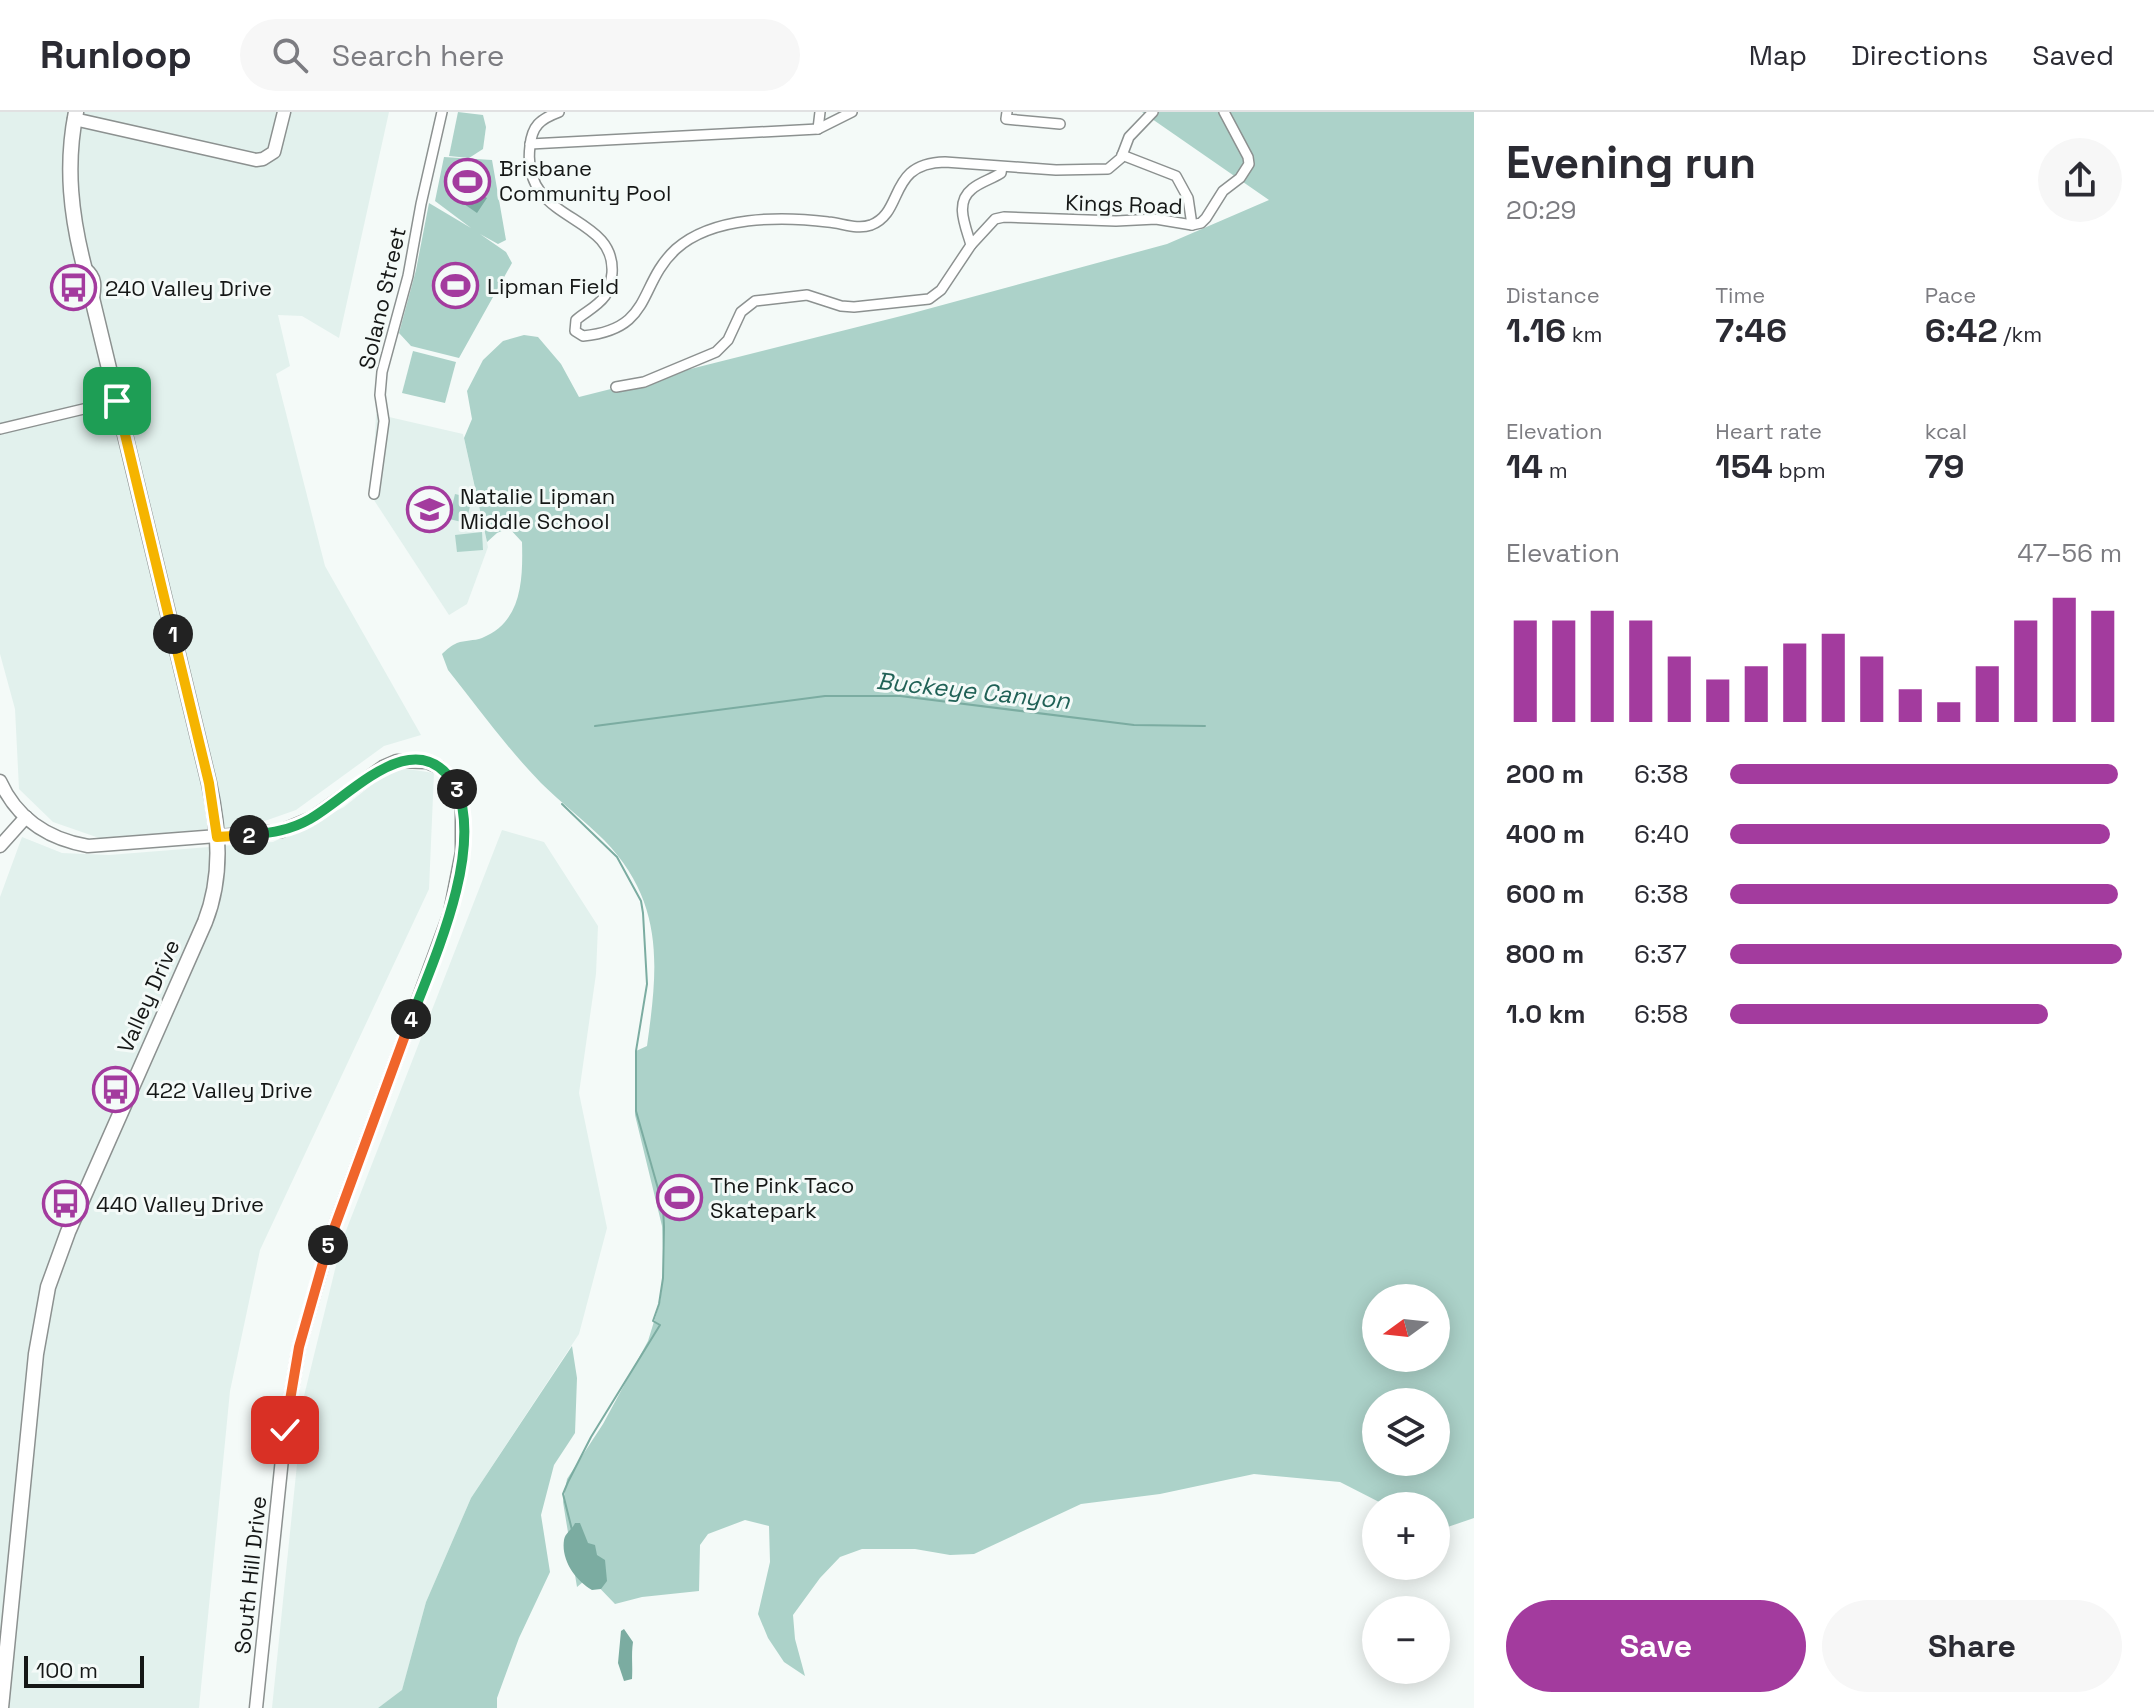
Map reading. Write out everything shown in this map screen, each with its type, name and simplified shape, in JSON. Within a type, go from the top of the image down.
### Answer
[{"type":"main road","name":"Valley Drive","points":[[1,1708],[36,1354],[48,1287],[65,1238],[208,913],[217,879],[217,837],[209,783],[92,298],[81,279],[85,270],[71,198],[69,163],[75,116]]},
{"type":"street","points":[[75,116],[256,160],[274,152],[284,112]]},
{"type":"street","name":"Solano Street","points":[[374,494],[384,421],[380,395],[382,372],[408,276],[442,112]]},
{"type":"street","points":[[559,112],[538,122],[532,133],[530,170],[541,193],[554,207],[600,238],[610,256],[612,272],[608,290],[595,306],[576,320],[575,331],[583,336],[615,327],[632,317],[667,259],[684,243],[705,230],[725,224],[767,221],[818,221],[866,227],[883,217],[902,182],[920,167],[940,162],[1098,171],[1113,167],[1129,137],[1153,112]]},
{"type":"street","points":[[818,129],[820,112]]},
{"type":"street","points":[[530,144],[818,129],[852,112]]},
{"type":"street","points":[[1007,112],[1006,119],[1060,124]]},
{"type":"street","name":"Kings Road","points":[[616,387],[644,382],[716,352],[728,340],[743,309],[755,301],[807,295],[854,307],[929,299],[941,290],[971,245],[995,219],[1156,219],[1192,225],[1206,218],[1216,199],[1240,178],[1249,164],[1224,112]]},
{"type":"street","points":[[1122,155],[1167,170],[1179,178],[1188,198],[1192,225]]},
{"type":"street","points":[[971,245],[962,211],[964,199],[972,188],[1001,173],[1002,167]]},
{"type":"street","points":[[0,429],[117,401]]},
{"type":"street","name":"South Hill Drive","points":[[26,817],[54,837],[88,846],[268,833],[294,827],[318,814],[383,767],[402,761],[427,762],[446,773],[458,790],[464,811],[460,874],[450,913],[330,1239],[299,1347],[283,1445],[256,1708]]},
{"type":"street","points":[[0,781],[13,804],[26,817],[0,846]]},
{"type":"shaded area","points":[[0,112],[389,112],[339,338],[302,316],[278,315],[290,366],[276,374],[325,566],[421,735],[384,746],[296,810],[253,825],[102,839],[53,822],[19,789],[15,709],[0,654]]},
{"type":"shaded area","points":[[458,112],[483,115],[486,127],[483,149],[469,158],[449,156]]},
{"type":"shaded area","points":[[1142,112],[1474,112],[1474,1518],[1450,1526],[1450,1492],[1362,1493],[1340,1482],[1254,1474],[1160,1494],[1081,1504],[974,1554],[862,1549],[840,1557],[793,1615],[795,1639],[805,1676],[784,1662],[768,1638],[758,1614],[770,1562],[769,1526],[745,1520],[708,1534],[700,1545],[699,1591],[642,1597],[615,1604],[589,1577],[577,1587],[563,1502],[567,1479],[603,1424],[648,1341],[660,1302],[664,1271],[662,1226],[635,1115],[636,1051],[647,1046],[654,989],[652,937],[638,888],[624,864],[604,840],[516,756],[448,670],[442,654],[457,643],[482,638],[505,622],[517,598],[522,571],[522,542],[509,528],[487,542],[464,438],[472,419],[467,391],[483,360],[503,341],[524,335],[538,337],[561,364],[579,397],[913,313],[1167,244],[1269,200]]},
{"type":"shaded area","name":"Lipman Field","points":[[444,157],[492,160],[506,240],[498,244],[480,234],[506,252],[512,263],[459,358],[411,346],[399,333],[429,203],[471,228],[435,201]]},
{"type":"shaded area","points":[[469,175],[483,184],[478,192],[487,198],[477,213],[454,197]]},
{"type":"shaded area","points":[[413,351],[456,362],[445,403],[402,393]]},
{"type":"shaded area","name":"Natalie Lipman Middle School","points":[[376,414],[463,434],[488,547],[467,604],[449,615],[372,497]]},
{"type":"shaded area","points":[[455,494],[472,498],[466,523],[449,519]]},
{"type":"shaded area","points":[[482,532],[483,550],[457,552],[455,535]]},
{"type":"shaded area","points":[[394,767],[434,773],[429,889],[260,1250],[230,1391],[199,1708],[0,1708],[0,897],[22,837],[62,853],[109,855],[273,842],[344,807]]},
{"type":"shaded area","points":[[502,830],[544,842],[598,926],[596,974],[579,1093],[607,1228],[579,1334],[471,1498],[426,1602],[402,1691],[378,1708],[272,1708],[304,1396],[342,1241]]},
{"type":"shaded area","points":[[572,1346],[577,1378],[575,1433],[554,1465],[541,1515],[550,1572],[519,1638],[497,1698],[497,1708],[378,1708],[402,1690],[426,1602],[471,1498]]},
{"type":"shaded area","points":[[575,1523],[580,1523],[588,1543],[595,1545],[597,1555],[605,1560],[607,1581],[601,1589],[592,1590],[586,1586],[567,1562],[564,1540]]},
{"type":"shaded area","points":[[624,1629],[633,1642],[632,1679],[624,1681],[618,1663],[621,1631]]},
{"type":"waterway","name":"Buckeye Canyon","points":[[595,726],[825,696],[900,696],[1134,725],[1205,726]]},
{"type":"waterway","points":[[562,804],[617,857],[641,901],[647,984],[636,1051],[636,1111],[663,1206],[664,1227],[663,1278],[653,1321],[660,1325],[591,1437],[568,1482],[563,1494],[572,1530]]},
{"type":"place","name":"Brisbane Community Pool","points":[[468,181]]},
{"type":"place","name":"Lipman Field","points":[[456,286]]},
{"type":"place","name":"240 Valley Drive","points":[[74,288]]},
{"type":"place","name":"Natalie Lipman Middle School","points":[[429,509]]},
{"type":"place","name":"422 Valley Drive","points":[[115,1090]]},
{"type":"place","name":"The Pink Taco Skatepark","points":[[679,1198]]},
{"type":"place","name":"440 Valley Drive","points":[[65,1204]]},
{"type":"route","points":[[117,401],[209,783],[217,837],[268,833],[294,827],[318,814],[383,767],[397,761],[427,762],[439,767],[453,780],[464,811],[460,874],[450,913],[320,1268],[299,1347],[285,1430]]}]
